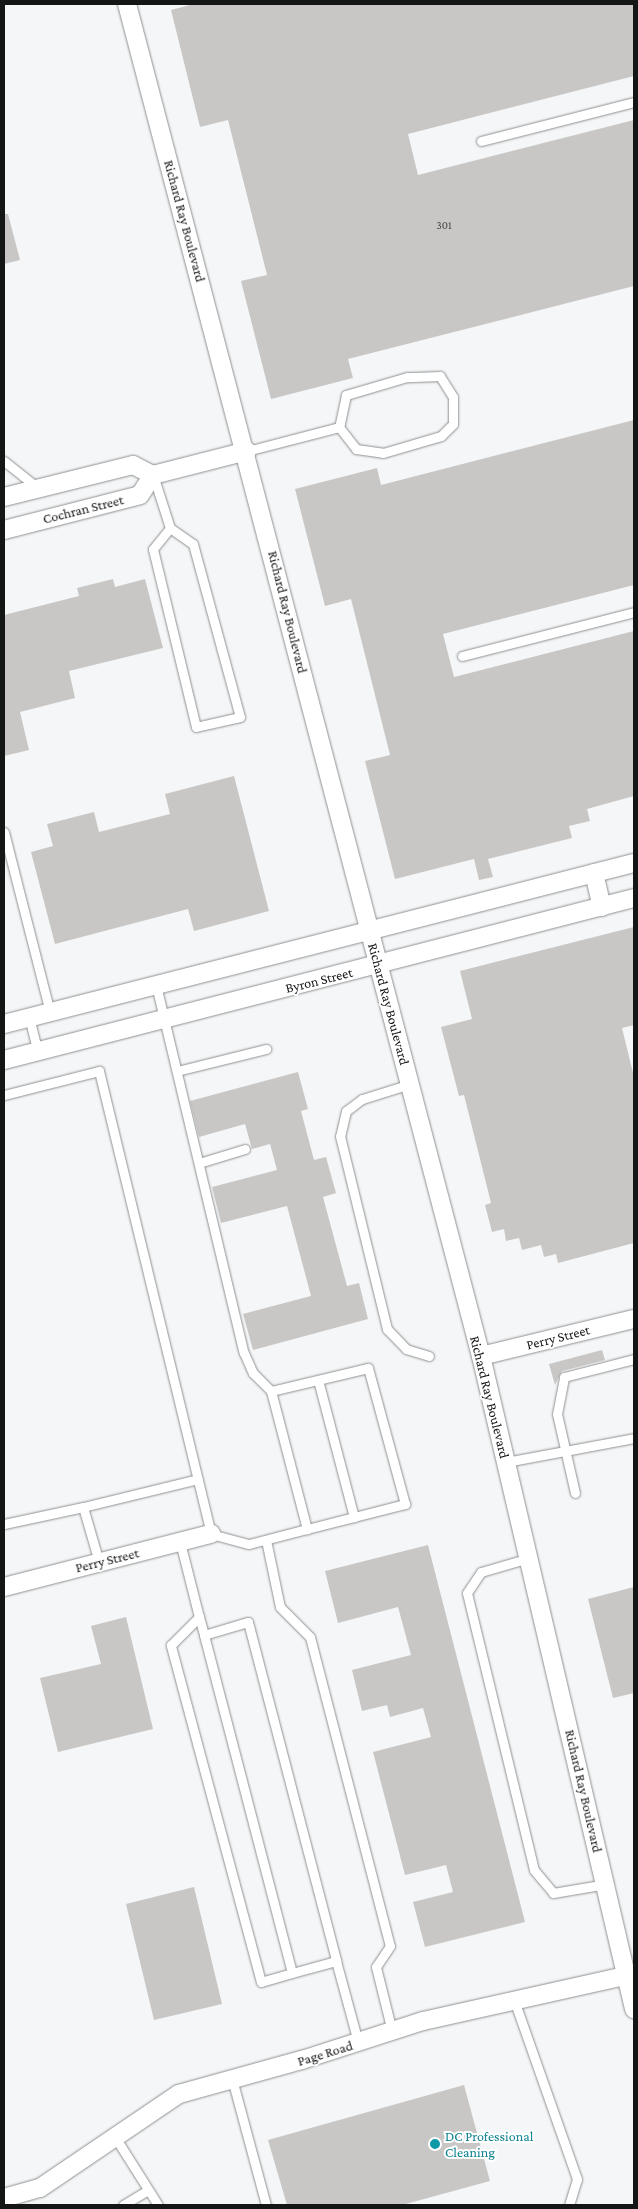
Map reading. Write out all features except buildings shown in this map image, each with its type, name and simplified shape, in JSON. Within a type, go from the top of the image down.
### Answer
[{"type":"street","name":"Richard Ray Boulevard","points":[[127,4],[247,451],[481,1356],[606,1884],[630,1975],[634,2009]]},
{"type":"street","points":[[4,497],[133,465],[153,475],[247,451]]},
{"type":"street","name":"Cochran Street","points":[[4,530],[140,495],[153,475]]},
{"type":"street","points":[[4,1024],[634,863]]},
{"type":"street","points":[[594,874],[602,906]]},
{"type":"street","name":"Byron Street","points":[[4,1060],[634,898]]},
{"type":"street","name":"Perry Street","points":[[481,1356],[634,1318]]},
{"type":"street","name":"Perry Street","points":[[4,1587],[211,1534]]},
{"type":"street","name":"Page Road","points":[[16,2205],[179,2094],[392,2031],[514,2000],[630,1975]]},
{"type":"street","name":"Page Road","points":[[4,2198],[40,2188]]},
{"type":"lane","points":[[481,141],[634,102]]},
{"type":"lane","points":[[407,376],[440,376],[453,397],[453,424],[441,436],[383,453],[356,449],[339,427],[346,395],[407,376]]},
{"type":"lane","points":[[247,451],[339,427]]},
{"type":"lane","points":[[4,461],[38,488]]},
{"type":"lane","points":[[153,475],[170,528],[193,544],[240,717],[196,727],[153,549],[170,528]]},
{"type":"lane","points":[[462,656],[634,612]]},
{"type":"lane","points":[[4,832],[50,1012]]},
{"type":"lane","points":[[156,985],[244,1353],[253,1373],[272,1391],[307,1529]]},
{"type":"lane","points":[[29,1018],[38,1052]]},
{"type":"lane","points":[[177,1071],[266,1049]]},
{"type":"lane","points":[[4,1096],[99,1071],[211,1534],[249,1544],[406,1504],[368,1368],[272,1391]]},
{"type":"lane","points":[[410,1084],[362,1099],[346,1111],[340,1136],[387,1329],[406,1349],[429,1356]]},
{"type":"lane","points":[[198,1162],[246,1149]]},
{"type":"lane","points":[[575,1493],[557,1414],[564,1377],[634,1359]]},
{"type":"lane","points":[[318,1380],[354,1517]]},
{"type":"lane","points":[[506,1462],[565,1449],[591,1449],[634,1438]]},
{"type":"lane","points":[[4,1524],[198,1479]]},
{"type":"lane","points":[[83,1506],[99,1562]]},
{"type":"lane","points":[[266,1540],[280,1607],[310,1637],[390,1946],[376,1966],[392,2031]]},
{"type":"lane","points":[[180,1542],[292,1973]]},
{"type":"lane","points":[[529,1558],[482,1572],[468,1593],[534,1870],[553,1893],[606,1884]]},
{"type":"lane","points":[[199,1617],[171,1645],[261,1982],[336,1961]]},
{"type":"lane","points":[[204,1635],[248,1622],[358,2042]]},
{"type":"lane","points":[[514,2000],[577,2179],[569,2205]]},
{"type":"lane","points":[[232,2079],[266,2205]]},
{"type":"lane","points":[[115,2137],[158,2205]]},
{"type":"lane","points":[[123,2205],[148,2190]]},
{"type":"place","name":"DC Professional Cleaning","points":[[435,2144]]}]
